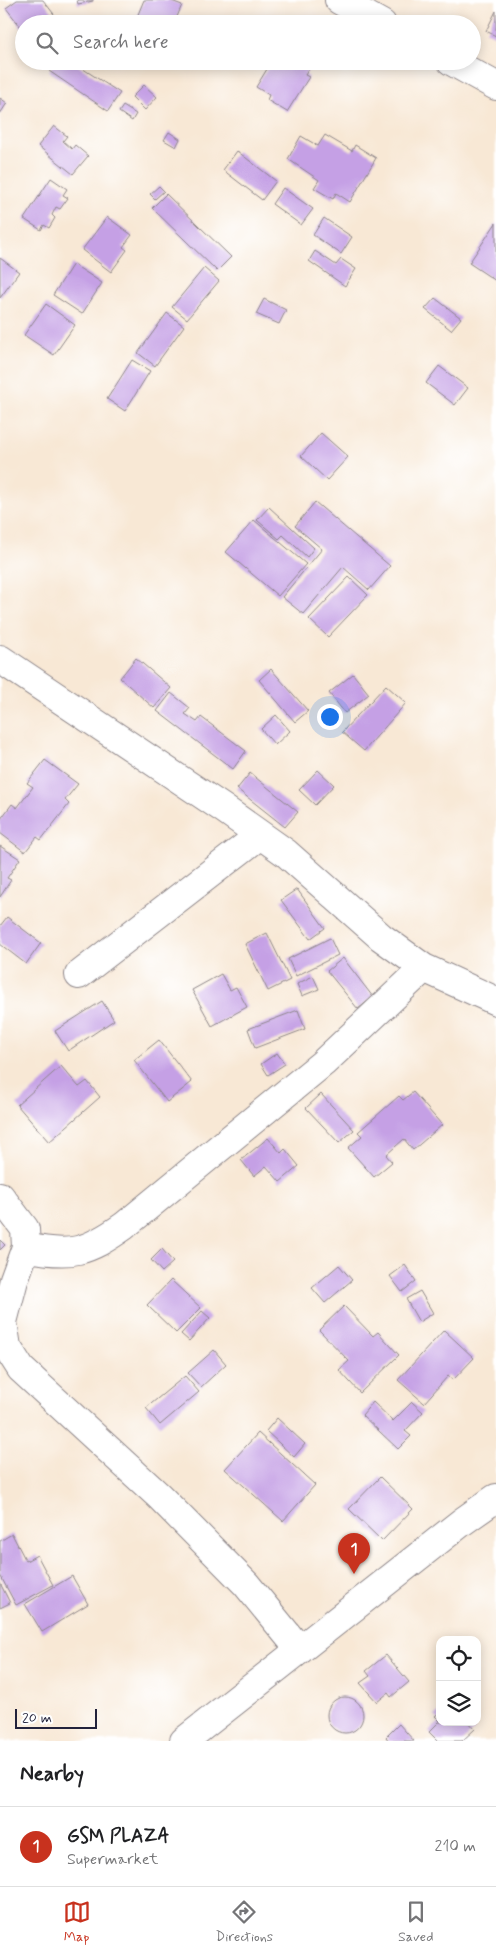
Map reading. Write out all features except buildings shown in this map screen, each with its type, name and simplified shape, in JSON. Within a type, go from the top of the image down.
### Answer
[{"type":"street","points":[[339,0],[366,15]]},
{"type":"street","points":[[467,70],[496,86]]},
{"type":"street","points":[[0,659],[260,835],[286,854],[381,937],[424,968],[496,1001]]},
{"type":"street","points":[[79,975],[260,835]]},
{"type":"street","points":[[26,1247],[52,1252],[70,1252],[99,1244],[118,1231],[323,1063],[424,968]]},
{"type":"street","points":[[0,1196],[25,1229],[26,1247],[14,1280],[3,1322],[7,1347],[21,1369],[159,1496],[246,1584],[300,1650]]},
{"type":"street","points":[[184,1741],[462,1522],[496,1498]]},
{"type":"place","name":"GSM PLAZA","points":[[354,1574]]}]
